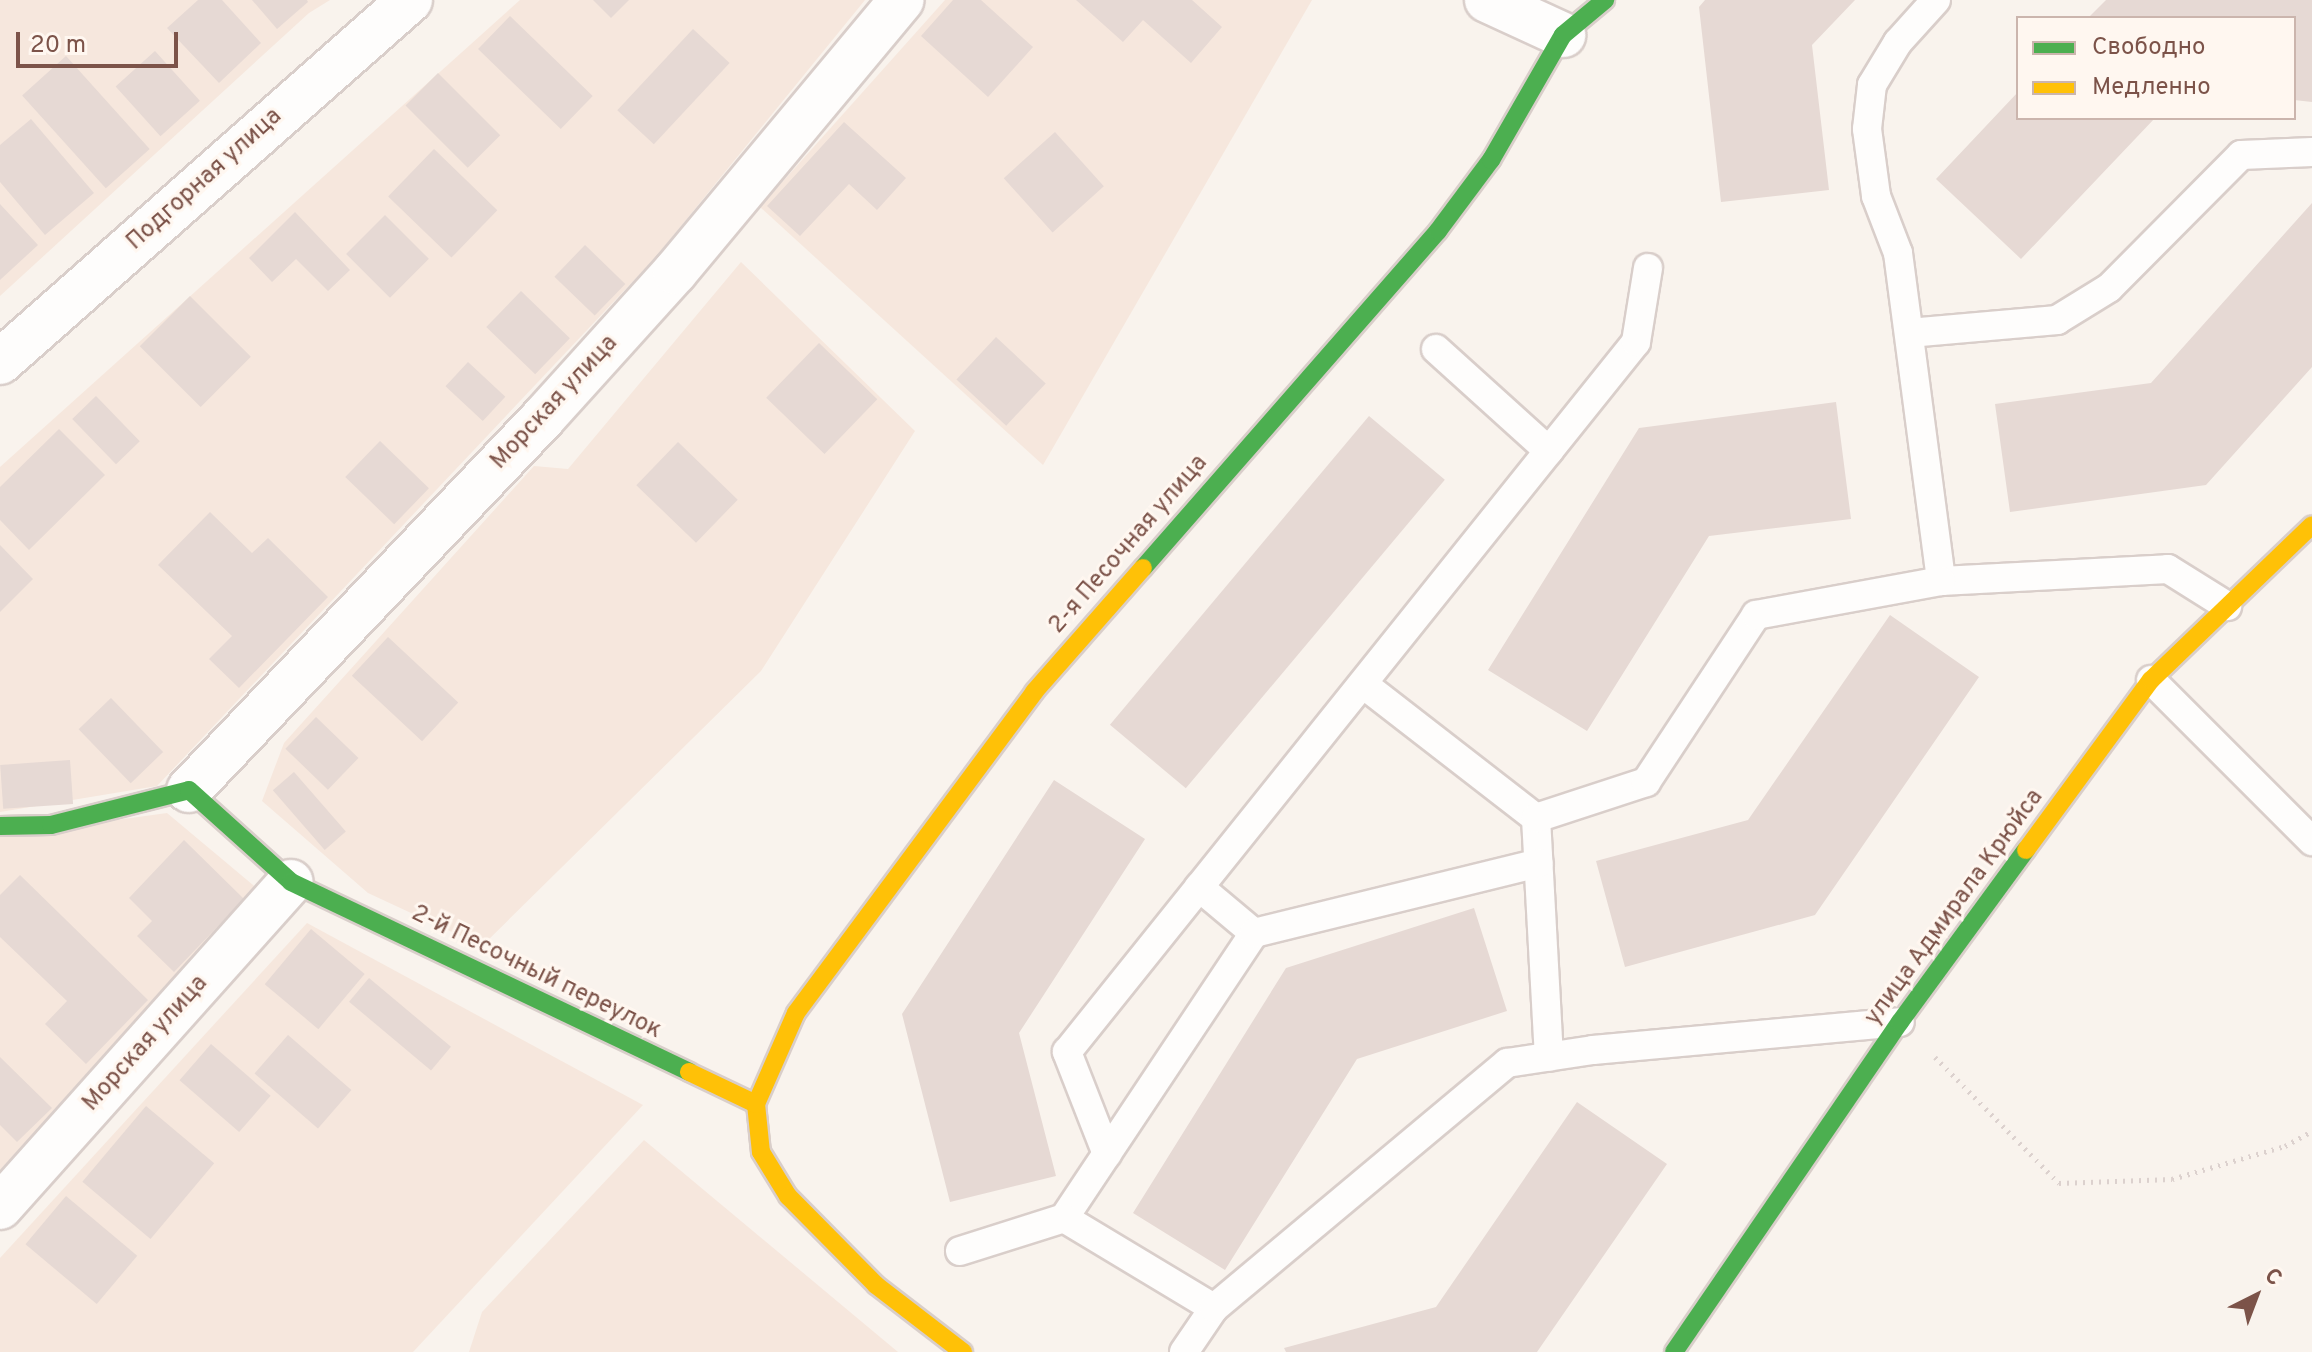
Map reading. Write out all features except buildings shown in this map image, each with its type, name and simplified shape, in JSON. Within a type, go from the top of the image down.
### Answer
[{"type":"street","name":"Подгорная улица","points":[[0,362],[410,0]]},
{"type":"street","name":"Морская улица","points":[[189,790],[543,418],[675,272],[902,0]]},
{"type":"street","points":[[1487,0],[1563,35],[1605,0]]},
{"type":"street","name":"2-я Песочная улица","points":[[756,1104],[796,1013],[1034,692],[1438,231],[1491,160],[1563,35]]},
{"type":"street","name":"улица Адмирала Крюйса","points":[[1674,1352],[1900,1022],[2151,680],[2312,525]]},
{"type":"street","points":[[0,826],[51,825],[189,790]]},
{"type":"street","name":"2-й Песочный переулок","points":[[189,790],[291,882],[756,1104]]},
{"type":"street","name":"Морская улица","points":[[0,1207],[291,882]]},
{"type":"street","points":[[756,1104],[761,1152],[788,1196],[876,1285],[963,1352]]},
{"type":"lane","points":[[1936,0],[1898,42],[1872,85],[1867,129],[1876,196],[1898,253],[1941,581]]},
{"type":"lane","points":[[1909,333],[2057,320],[2109,288],[2241,155],[2312,152]]},
{"type":"lane","points":[[1107,1154],[1067,1052],[1636,342],[1648,268]]},
{"type":"lane","points":[[1436,349],[1549,451]]},
{"type":"lane","points":[[1536,818],[1646,782],[1756,615],[1941,581],[2168,569],[2227,606]]},
{"type":"lane","points":[[2151,680],[2312,841]]},
{"type":"lane","points":[[1363,684],[1536,818],[1549,1057]]},
{"type":"lane","points":[[960,1251],[1064,1218],[1254,933],[1539,863]]},
{"type":"lane","points":[[1199,887],[1254,933]]},
{"type":"lane","points":[[1184,1352],[1214,1308],[1507,1063],[1900,1022]]},
{"type":"lane","points":[[1064,1218],[1214,1308]]},
{"type":"path","points":[[1900,1022],[2059,1183],[2172,1179],[2285,1146],[2312,1131]]},
{"type":"shaded area","points":[[0,0],[330,0],[309,13],[0,296]]},
{"type":"shaded area","points":[[520,0],[865,0],[655,258],[157,786],[0,812],[0,467]]},
{"type":"shaded area","points":[[945,0],[1312,0],[1043,465],[760,207]]},
{"type":"shaded area","points":[[741,262],[915,431],[761,671],[482,946],[368,893],[262,801],[284,743],[534,466],[568,469]]},
{"type":"shaded area","points":[[167,813],[259,890],[0,1170],[0,836]]},
{"type":"shaded area","points":[[307,923],[643,1105],[413,1352],[0,1352],[0,1258]]},
{"type":"shaded area","points":[[644,1140],[898,1352],[469,1352],[482,1312]]},
{"type":"traffic: fast","points":[[1143,568],[1438,231],[1491,160],[1563,35],[1605,0]]},
{"type":"traffic: fast","points":[[0,826],[51,825],[189,790],[291,882],[689,1072]]},
{"type":"traffic: fast","points":[[1674,1352],[1900,1022],[2026,850]]},
{"type":"traffic: slow","points":[[2026,850],[2151,680],[2312,525]]},
{"type":"traffic: slow","points":[[756,1104],[796,1013],[1034,692],[1143,568]]},
{"type":"traffic: slow","points":[[689,1072],[756,1104],[761,1152],[788,1196],[876,1285],[963,1352]]}]
